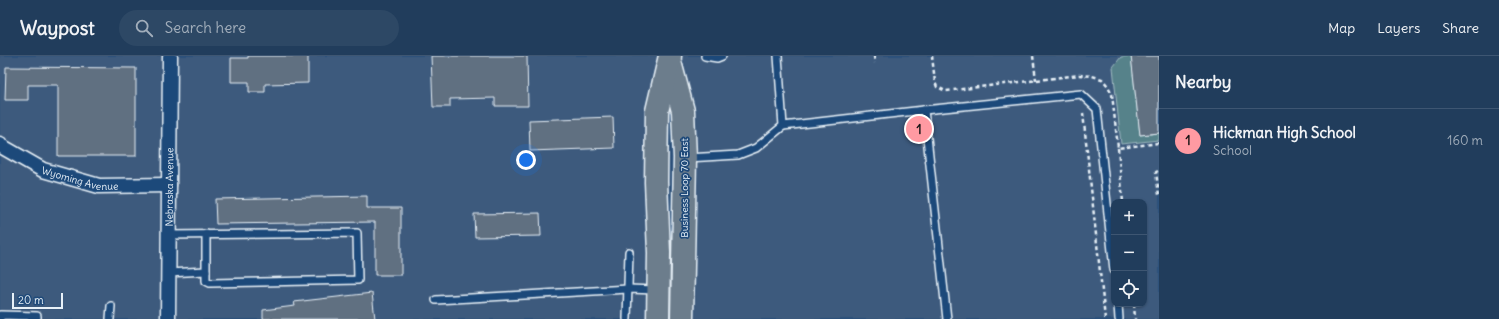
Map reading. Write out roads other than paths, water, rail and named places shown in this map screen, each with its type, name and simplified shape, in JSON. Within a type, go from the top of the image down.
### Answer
[{"type":"main road","name":"Business Loop 70 East","points":[[670,58],[683,111],[685,158],[682,319]]},
{"type":"main road","name":"Business Loop 70 East","points":[[658,319],[659,253],[656,182],[657,111],[670,58]]},
{"type":"street","name":"Nebraska Avenue","points":[[168,319],[170,56]]},
{"type":"street","name":"Wyoming Avenue","points":[[0,144],[43,170],[99,186],[169,185]]},
{"type":"lane","points":[[705,56],[717,58],[722,56]]},
{"type":"lane","points":[[778,56],[783,126]]},
{"type":"lane","points":[[685,158],[738,155],[756,148],[783,126],[1081,94],[1097,109],[1111,242]]},
{"type":"lane","points":[[924,110],[947,319]]},
{"type":"lane","points":[[169,235],[206,234],[357,233],[358,280],[210,283],[206,281],[206,234]]},
{"type":"lane","points":[[627,319],[629,252]]},
{"type":"lane","points":[[168,272],[206,271]]},
{"type":"lane","points":[[436,300],[628,289],[658,290]]},
{"type":"lane","points":[[110,319],[111,306]]},
{"type":"lane","points":[[1118,307],[1119,319]]},
{"type":"lane","points":[[0,319],[0,315],[37,316],[37,319]]},
{"type":"place","name":"Hickman High School","points":[[919,129]]}]
